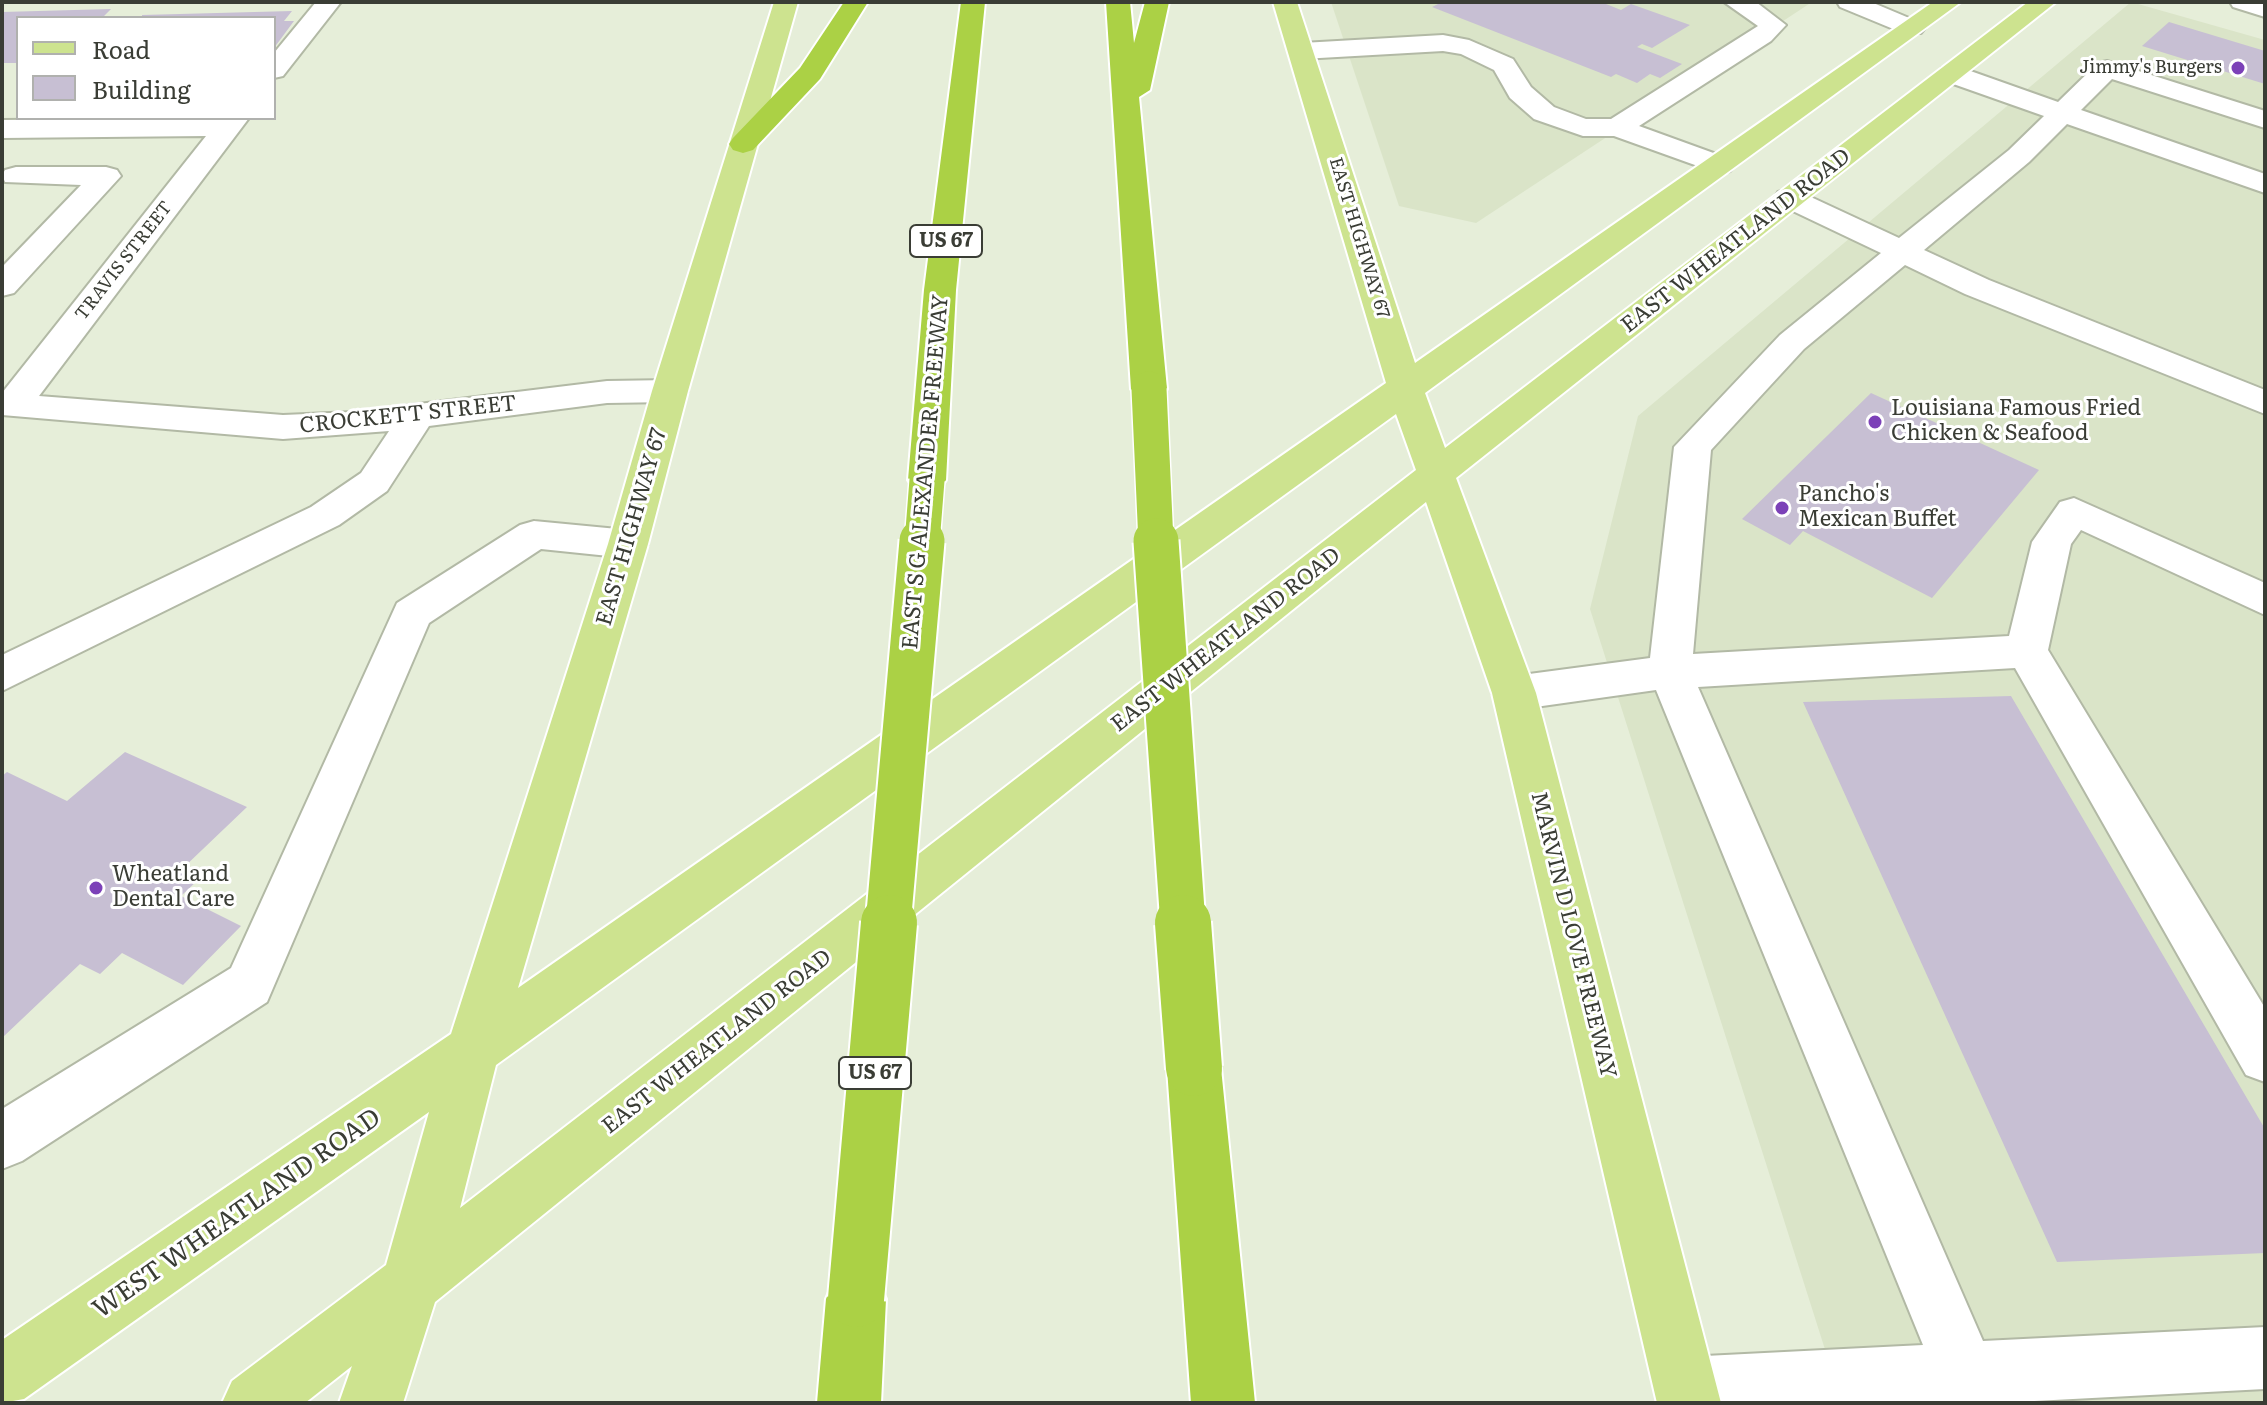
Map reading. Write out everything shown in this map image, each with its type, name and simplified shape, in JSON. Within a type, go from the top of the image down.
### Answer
[{"type":"highway","points":[[743,144],[810,73],[856,2]]},
{"type":"highway","name":"EAST S G ALEXANDER FREEWAY","points":[[849,1403],[927,480],[940,290],[973,2]]},
{"type":"highway","points":[[1118,2],[1149,389],[1161,642],[1223,1403]]},
{"type":"highway","points":[[1127,124],[1157,2]]},
{"type":"main road","name":"EAST HIGHWAY 67","points":[[473,1050],[628,544],[670,391],[786,2]]},
{"type":"main road","name":"EAST HIGHWAY 67","points":[[1285,2],[1405,388],[1436,474]]},
{"type":"main road","name":"EAST WHEATLAND ROAD","points":[[411,1283],[1436,474],[1754,181],[1912,28],[1949,2]]},
{"type":"main road","name":"EAST WHEATLAND ROAD","points":[[473,1050],[1405,388],[1754,181],[1952,74],[2044,2]]},
{"type":"main road","name":"MARVIN D LOVE FREEWAY","points":[[1436,474],[1514,693],[1687,1396]]},
{"type":"main road","points":[[371,1403],[411,1283],[473,1050]]},
{"type":"main road","name":"WEST WHEATLAND ROAD","points":[[2,1377],[473,1050]]},
{"type":"main road","points":[[254,1403],[411,1283]]},
{"type":"street","points":[[276,68],[329,2]]},
{"type":"street","points":[[1617,128],[1762,36],[1773,25],[1736,2]]},
{"type":"street","points":[[1849,2],[1912,28]]},
{"type":"street","points":[[2242,2],[2265,9]]},
{"type":"street","points":[[1302,51],[1443,43],[1469,48],[1504,65],[1520,92],[1544,113],[1583,127],[1617,128],[1754,181],[1977,287],[2265,403]]},
{"type":"street","points":[[1966,1374],[1670,672],[1693,447],[1792,342],[2019,156],[2107,69],[2265,120]]},
{"type":"street","points":[[1952,74],[2265,184]]},
{"type":"street","points":[[2,129],[231,122]]},
{"type":"street","name":"TRAVIS STREET","points":[[8,405],[231,122]]},
{"type":"street","points":[[9,183],[61,129]]},
{"type":"street","points":[[2,286],[106,176],[9,183]]},
{"type":"street","name":"CROCKETT STREET","points":[[8,405],[283,427],[353,424],[607,392],[670,391]]},
{"type":"street","points":[[2,674],[325,516],[374,482],[417,416]]},
{"type":"street","points":[[2265,600],[2074,511],[2052,542],[2027,651],[2265,1057]]},
{"type":"street","points":[[2,1141],[249,985],[412,614],[534,535],[628,544]]},
{"type":"street","points":[[1514,693],[1670,672],[2027,651]]},
{"type":"street","points":[[1687,1396],[1966,1374],[2265,1358]]},
{"type":"shaded area","points":[[1331,2],[1812,2],[1476,223],[1399,206]]},
{"type":"shaded area","points":[[2131,2],[2265,40],[2265,1403],[1842,1403],[1590,609],[1638,416]]},
{"type":"building","points":[[1442,2],[1601,2],[1621,10],[1631,4],[1690,25],[1652,48],[1642,44],[1637,47],[1682,64],[1660,78],[1650,74],[1637,83],[1616,74],[1611,77],[1432,7]]},
{"type":"building","points":[[111,9],[104,16],[16,16],[16,63],[2,63],[2,12]]},
{"type":"building","points":[[292,11],[284,21],[294,21],[276,45],[276,16],[142,15]]},
{"type":"building","name":"Jimmy's Burgers","points":[[2169,22],[2265,51],[2265,84],[2142,46]]},
{"type":"building","points":[[1871,393],[2039,470],[1932,598],[1803,531],[1790,545],[1742,519]]},
{"type":"building","points":[[2011,696],[2265,1129],[2265,1253],[2057,1262],[1803,702]]},
{"type":"building","name":"Wheatland Dental Care","points":[[125,752],[247,807],[181,870],[199,879],[181,896],[241,926],[183,985],[122,953],[100,974],[80,964],[2,1038],[2,776],[7,772],[67,801]]},
{"type":"place","name":"Jimmy's Burgers","points":[[2238,68]]},
{"type":"place","name":"Louisiana Famous Fried Chicken & Seafood","points":[[1875,422]]},
{"type":"place","name":"Pancho's Mexican Buffet","points":[[1782,508]]},
{"type":"place","name":"Wheatland Dental Care","points":[[96,888]]}]
